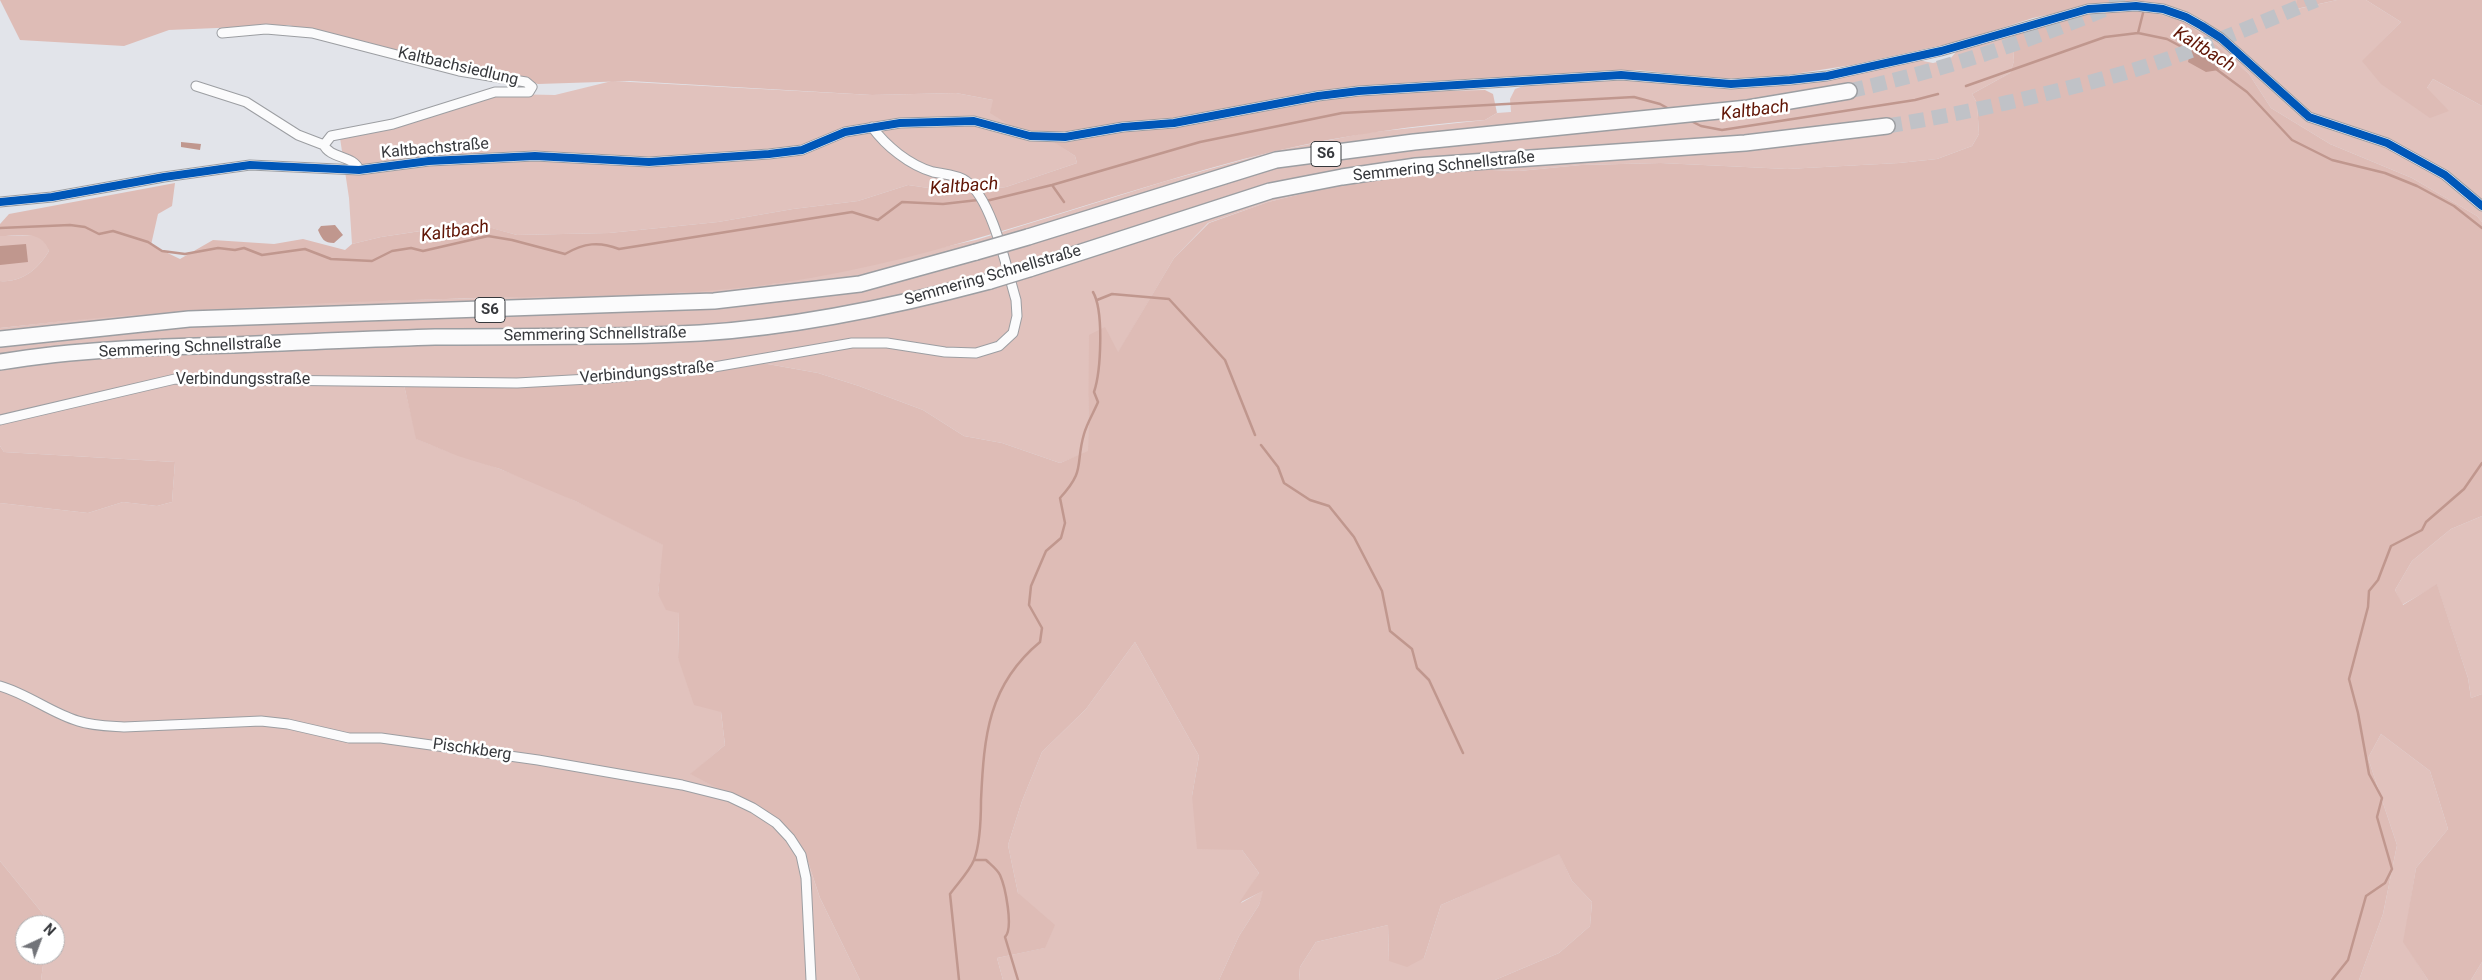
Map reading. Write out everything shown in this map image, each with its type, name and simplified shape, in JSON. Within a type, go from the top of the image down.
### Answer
[{"type":"highway","name":"Semmering Schnellstraße","points":[[0,339],[189,319],[714,302],[860,284],[1028,237],[1276,160],[1414,142],[1706,113],[1849,91]]},
{"type":"highway","name":"Semmering Schnellstraße","points":[[0,362],[38,356],[191,346],[435,337],[554,338],[702,333],[809,321],[940,294],[990,281],[1270,192],[1342,177],[1416,166],[1745,143],[1887,126]]},
{"type":"street","name":"Kaltbachstraße","points":[[0,202],[52,197],[164,177],[250,165],[359,170],[429,161],[535,156],[649,162],[802,150],[845,132],[900,123],[974,121],[1030,136],[1065,136],[1123,127],[1174,123],[1318,96],[1359,91],[1621,75],[1731,84],[1790,80],[1827,76],[1941,51],[2088,9],[2136,6],[2163,10],[2186,17],[2202,26],[2221,38],[2309,117],[2387,143],[2445,175],[2482,206]]},
{"type":"street","name":"Kaltbachsiedlung","points":[[222,33],[266,29],[312,33],[459,71],[526,82],[533,88],[529,92],[495,92],[393,124],[330,136],[324,144]]},
{"type":"street","points":[[196,86],[246,102],[298,135],[324,144],[327,150],[354,162],[359,170]]},
{"type":"street","name":"Verbindungsstraße","points":[[0,420],[175,378],[517,382],[606,378],[714,367],[852,343],[887,343],[963,354],[988,351],[999,346],[1008,339],[1016,326],[1016,300],[990,213],[979,193],[966,180],[930,171],[901,155],[883,143],[872,127]]},
{"type":"street","name":"Pischkberg","points":[[0,686],[14,690],[78,721],[105,726],[261,721],[288,724],[349,738],[381,738],[538,760],[682,784],[730,797],[753,808],[776,823],[790,838],[801,855],[806,878],[811,980]]},
{"type":"shaded area","points":[[0,0],[2145,0],[2144,4],[2104,3],[2084,7],[2033,18],[1961,41],[1852,65],[1775,77],[1723,79],[1637,70],[1405,83],[1329,90],[1214,113],[1045,134],[1016,129],[990,113],[993,100],[956,93],[872,95],[630,81],[538,84],[490,70],[386,49],[288,25],[169,30],[124,46],[20,40]]},
{"type":"shaded area","points":[[2145,0],[2297,0],[2297,9],[2337,0],[2366,0],[2401,22],[2363,61],[2427,88],[2433,79],[2482,106],[2482,222],[2477,216],[2412,178],[2330,144],[2271,108],[2249,74],[2218,46],[2184,21],[2147,11],[2144,4]]},
{"type":"shaded area","points":[[2297,0],[2337,0],[2296,9]]},
{"type":"shaded area","points":[[2366,0],[2482,0],[2482,106],[2433,79],[2427,88],[2449,111],[2430,118],[2381,84],[2362,61],[2401,22]]},
{"type":"shaded area","points":[[2107,8],[2147,11],[2184,21],[2218,46],[2249,74],[2271,108],[2330,144],[2412,178],[2477,216],[2482,222],[2482,516],[2451,529],[2412,561],[2395,590],[2403,605],[2437,584],[2468,678],[2471,698],[2482,694],[2482,962],[2471,980],[2428,980],[2403,942],[2416,868],[2448,829],[2430,771],[2381,734],[2368,758],[2397,845],[2383,914],[2359,980],[1495,980],[1559,953],[1590,926],[1592,902],[1572,881],[1559,854],[1441,905],[1424,958],[1407,967],[1389,961],[1388,925],[1316,942],[1300,967],[1299,980],[1219,980],[1239,936],[1259,905],[1263,891],[1239,903],[1259,873],[1242,850],[1197,849],[1192,796],[1199,756],[1135,642],[1086,709],[1042,752],[1022,801],[1008,845],[1018,893],[1055,925],[1045,948],[997,958],[1003,980],[860,980],[820,898],[805,853],[779,821],[690,774],[725,745],[721,712],[694,705],[678,658],[679,613],[666,610],[658,594],[663,545],[575,501],[500,469],[458,456],[416,439],[404,385],[558,385],[700,373],[762,363],[818,373],[859,386],[923,410],[964,436],[1002,443],[1060,463],[1088,451],[1089,335],[1105,327],[1118,352],[1174,258],[1209,223],[1268,202],[1334,186],[1465,169],[1519,171],[1581,165],[1661,163],[1787,169],[1937,159],[1972,146],[1979,134],[1977,103],[1972,94],[2010,73],[2014,61],[2012,36],[2084,12]]},
{"type":"shaded area","points":[[2012,36],[2014,61],[2010,73],[1972,94],[1977,103],[1979,134],[1972,146],[1937,159],[1787,169],[1661,163],[1581,165],[1519,171],[1465,169],[1334,186],[1268,202],[1208,223],[1174,258],[1118,353],[1090,335],[1088,452],[1060,463],[1002,443],[964,436],[923,410],[859,386],[818,373],[762,363],[617,375],[506,380],[402,377],[417,439],[542,486],[583,504],[664,545],[658,594],[679,613],[678,658],[721,712],[725,745],[691,774],[779,821],[805,853],[820,898],[860,980],[41,980],[43,965],[65,965],[65,915],[44,915],[0,861],[0,503],[88,513],[123,502],[157,506],[172,502],[175,462],[4,452],[0,446],[0,328],[125,314],[288,303],[674,293],[777,283],[976,240],[1166,181],[1275,151],[1365,133],[1485,120],[1497,113],[1511,112],[1510,99],[1515,89],[1529,84],[1634,79],[1714,87],[1758,87],[1795,84],[1857,74],[1918,60],[1933,63],[1950,59],[1956,52]]},
{"type":"shaded area","points":[[612,81],[872,95],[956,93],[993,100],[1075,156],[1077,163],[1006,187],[963,193],[908,185],[858,201],[793,209],[718,222],[609,233],[517,235],[473,223],[381,237],[352,244],[349,198],[340,138],[505,94],[555,95]]},
{"type":"shaded area","points":[[1485,90],[1493,94],[1497,113],[1485,120],[1380,131],[1276,151],[1214,167],[905,258],[779,283],[696,292],[613,296],[278,305],[111,317],[0,328],[0,281],[15,280],[29,274],[40,264],[49,251],[41,239],[29,235],[0,236],[0,224],[9,214],[175,183],[172,206],[158,214],[151,245],[180,259],[213,240],[274,244],[303,239],[345,250],[352,244],[381,237],[474,223],[517,235],[609,233],[718,222],[793,209],[858,201],[908,185],[963,193],[1006,187],[1077,163],[1075,156],[1052,141],[1134,129],[1181,126],[1336,98],[1397,92]]},
{"type":"shaded area","points":[[37,235],[47,243],[49,251],[40,264],[29,274],[15,280],[0,281],[0,236]]},
{"type":"shaded area","points":[[0,446],[4,452],[175,462],[172,502],[157,506],[123,502],[88,513],[0,503]]},
{"type":"shaded area","points":[[2482,516],[2482,694],[2471,698],[2468,678],[2437,585],[2402,605],[2395,590],[2412,561],[2451,529]]},
{"type":"shaded area","points":[[1135,642],[1199,756],[1192,796],[1242,850],[1259,873],[1241,903],[1264,890],[1259,905],[1239,936],[1219,980],[1003,980],[997,958],[1044,948],[1018,893],[1008,845],[1022,801],[1042,752],[1086,709]]},
{"type":"shaded area","points":[[2381,734],[2430,771],[2448,829],[2416,868],[2404,942],[2428,980],[2359,980],[2383,914],[2397,845],[2368,758]]},
{"type":"shaded area","points":[[1559,853],[1572,881],[1592,902],[1590,926],[1559,953],[1495,980],[1299,980],[1300,967],[1316,942],[1388,925],[1389,961],[1424,958],[1441,905]]},
{"type":"shaded area","points":[[0,861],[44,915],[15,915],[15,965],[43,965],[41,980],[0,980]]},
{"type":"shaded area","points":[[2482,962],[2482,980],[2471,980]]},
{"type":"water","points":[[2198,45],[2214,58],[2219,70],[2206,72],[2188,62],[2190,52]]},
{"type":"water","points":[[181,142],[201,144],[200,150],[181,147]]},
{"type":"water","points":[[335,225],[343,235],[334,243],[331,243],[322,238],[318,230],[321,226]]},
{"type":"water","points":[[26,244],[28,262],[0,265],[0,246]]},
{"type":"waterway","points":[[2138,33],[2144,9]]},
{"type":"waterway","name":"Kaltbach","points":[[1966,86],[2105,37],[2138,33],[2167,39],[2193,53]]},
{"type":"waterway","name":"Kaltbach","points":[[2216,69],[2247,92],[2292,140],[2332,160],[2385,173],[2417,186],[2454,206],[2482,228]]},
{"type":"waterway","name":"Kaltbach","points":[[1689,120],[1701,126],[1722,130],[1915,100],[1938,94]]},
{"type":"waterway","name":"Kaltbach","points":[[986,201],[1052,185],[1200,142],[1342,113],[1634,97],[1660,104],[1671,110]]},
{"type":"waterway","points":[[1052,185],[1064,202]]},
{"type":"waterway","name":"Kaltbach","points":[[0,228],[70,225],[85,227],[99,234],[113,231],[148,242],[162,251],[185,254],[218,248],[235,250],[244,248],[262,255],[305,249],[331,259],[372,261],[392,251],[411,248],[423,251],[488,236],[512,240],[565,254],[585,245],[598,244],[619,249],[852,212],[878,220],[902,202],[943,204],[978,200]]},
{"type":"waterway","points":[[959,980],[950,894],[969,869],[978,846],[987,733],[999,694],[1009,676],[1040,642],[1042,628],[1029,605],[1031,586],[1046,551],[1061,538],[1065,523],[1060,498],[1077,474],[1084,434],[1098,402],[1094,392],[1100,356],[1100,326],[1099,313],[1093,292]]},
{"type":"waterway","points":[[1097,300],[1112,294],[1169,299],[1225,360],[1255,435]]},
{"type":"waterway","points":[[1261,445],[1278,467],[1284,483],[1310,500],[1329,506],[1354,537],[1382,591],[1390,631],[1412,649],[1417,668],[1429,680],[1463,753]]},
{"type":"waterway","points":[[2332,980],[2348,960],[2366,896],[2385,883],[2392,869],[2377,817],[2382,798],[2369,774],[2358,713],[2349,679],[2368,607],[2369,591],[2378,580],[2391,546],[2422,530],[2426,522],[2464,489],[2482,463]]},
{"type":"waterway","points":[[974,860],[986,860],[997,871],[1002,880],[1009,916],[1008,932],[1005,937],[1018,980]]},
{"type":"tunnel","points":[[1849,91],[1885,83],[1990,52],[2059,28],[2126,0]]},
{"type":"tunnel","points":[[1887,126],[2006,103],[2124,73],[2245,30],[2316,0]]},
{"type":"cycle path","points":[[0,202],[52,197],[164,177],[250,165],[359,170],[429,161],[535,156],[649,162],[802,150],[845,132],[900,123],[974,121],[1030,136],[1065,137],[1123,127],[1174,123],[1318,96],[1359,91],[1621,75],[1731,84],[1790,80],[1827,76],[1941,51],[2088,9],[2136,6],[2163,9],[2186,17],[2202,26],[2221,38],[2309,117],[2387,143],[2445,175],[2482,206]]}]
